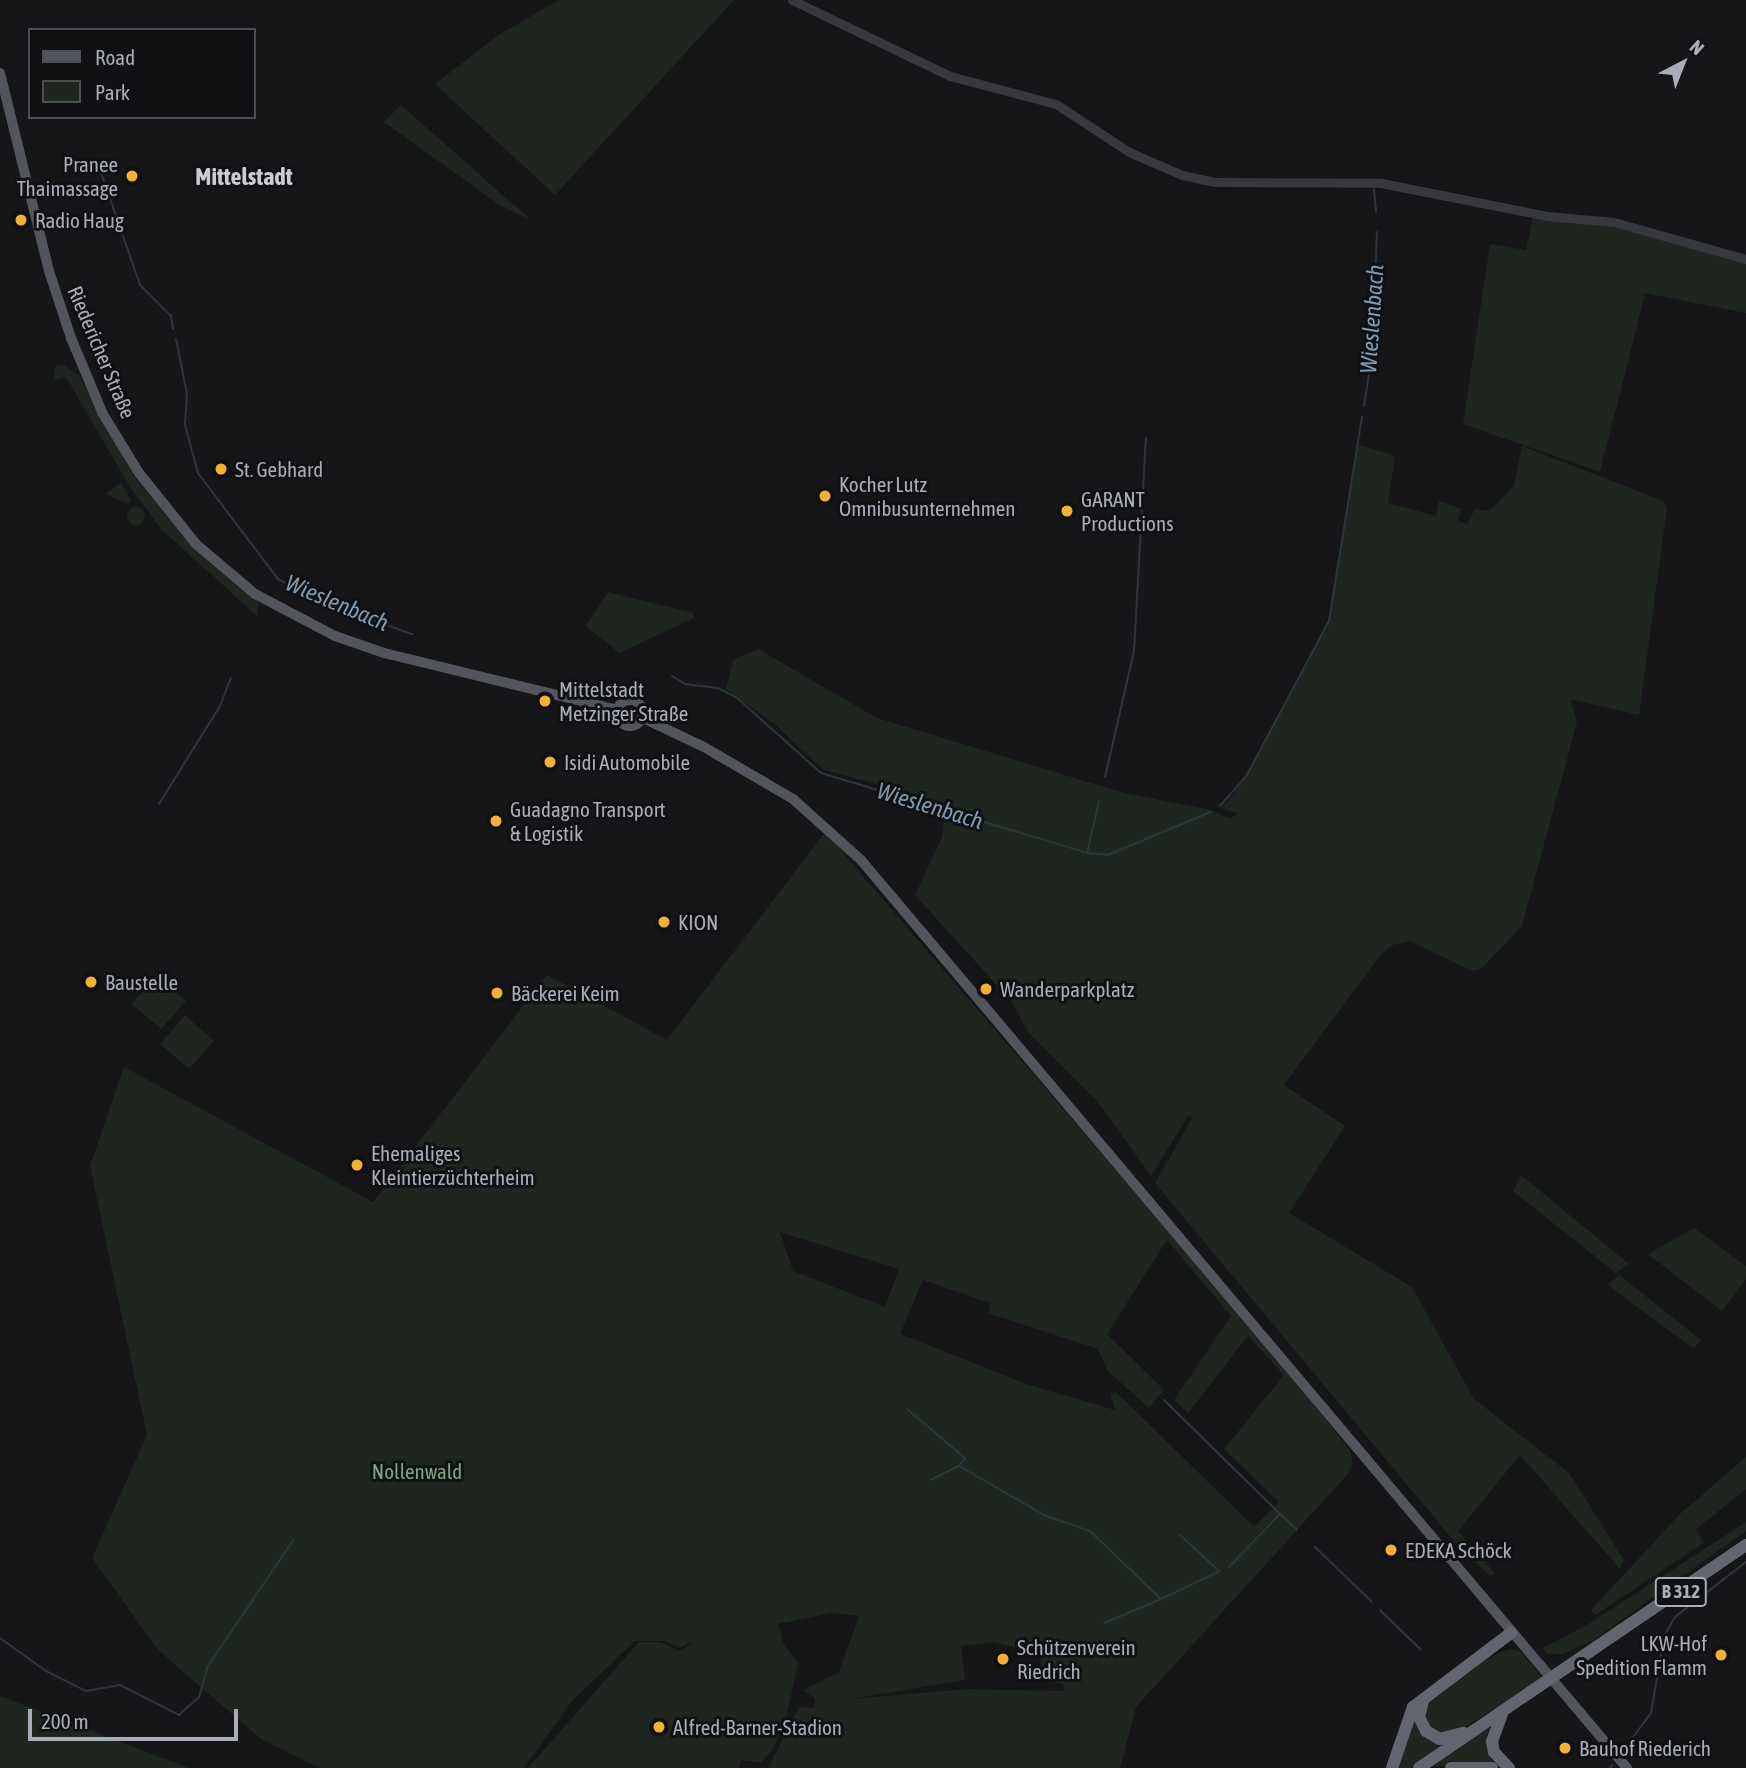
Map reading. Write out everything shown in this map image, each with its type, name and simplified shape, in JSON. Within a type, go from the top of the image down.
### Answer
[{"type":"highway","name":"B 312","points":[[1419,1768],[1746,1545]]},
{"type":"highway","points":[[1392,1768],[1408,1716],[1424,1697],[1511,1633]]},
{"type":"highway","points":[[1424,1697],[1419,1717],[1431,1736],[1447,1739],[1482,1726]]},
{"type":"highway","points":[[1504,1712],[1492,1741],[1494,1752],[1509,1768]]},
{"type":"highway","points":[[1451,1768],[1492,1768]]},
{"type":"main road","name":"Riedericher Straße","points":[[0,73],[49,271],[71,338],[103,414],[125,450],[196,544],[255,594],[335,636],[384,653],[617,710]]},
{"type":"main road","points":[[632,700],[642,707],[643,718],[628,726],[619,720],[617,710],[621,703],[632,700]]},
{"type":"main road","points":[[643,718],[704,747],[793,799],[861,860],[1627,1768]]},
{"type":"street","points":[[792,0],[950,76],[1056,104],[1129,152],[1182,176],[1216,182],[1381,183],[1547,216],[1614,222],[1746,259]]},
{"type":"green space","points":[[559,0],[734,0],[555,195],[435,84],[500,34]]},
{"type":"green space","points":[[401,105],[531,220],[501,206],[384,122]]},
{"type":"green space","points":[[1533,217],[1614,226],[1746,262],[1746,313],[1645,293],[1600,472],[1463,424],[1490,244],[1526,250]]},
{"type":"green space","points":[[64,365],[79,376],[136,479],[193,547],[258,602],[257,616],[161,529],[130,487],[66,377],[54,380],[55,366]]},
{"type":"green space","points":[[1357,444],[1395,456],[1388,503],[1436,516],[1439,501],[1461,509],[1458,520],[1467,525],[1475,509],[1490,511],[1514,486],[1522,446],[1663,501],[1667,508],[1639,715],[1570,699],[1577,722],[1522,926],[1481,969],[1472,971],[1410,941],[1393,945],[1382,953],[1284,1085],[1345,1126],[1289,1213],[1412,1287],[1474,1399],[1569,1473],[1624,1560],[1620,1569],[1520,1455],[1458,1531],[1495,1573],[1490,1576],[1454,1541],[1155,1183],[1193,1117],[1188,1116],[1151,1176],[1098,1102],[1028,1032],[1012,1002],[915,895],[942,837],[946,804],[822,769],[775,724],[726,689],[733,660],[758,649],[877,718],[1124,793],[1211,810],[1230,819],[1237,813],[1221,808],[1234,794],[1287,701],[1328,620]]},
{"type":"green space","points":[[121,483],[131,500],[127,504],[106,494]]},
{"type":"green space","points":[[132,507],[140,507],[145,516],[143,523],[132,525],[127,520],[127,512]]},
{"type":"green space","points":[[608,592],[693,613],[694,618],[619,653],[586,626]]},
{"type":"green space","name":"Nollenwald","points":[[825,832],[1277,1358],[1350,1450],[1353,1463],[1347,1475],[1136,1707],[1120,1768],[768,1768],[799,1707],[815,1708],[815,1699],[803,1690],[839,1672],[859,1616],[831,1613],[778,1624],[783,1643],[798,1663],[787,1714],[773,1749],[761,1763],[741,1760],[739,1768],[528,1768],[639,1642],[660,1642],[680,1651],[695,1641],[680,1648],[664,1641],[635,1641],[572,1701],[524,1768],[319,1768],[261,1739],[158,1650],[92,1558],[147,1435],[90,1166],[124,1067],[373,1202],[547,975],[667,1040]],"holes":[[[780,1232],[899,1269],[885,1307],[793,1271]],[[1167,1240],[1231,1316],[1174,1400],[1188,1413],[1248,1336],[1284,1375],[1224,1449],[1279,1502],[1254,1527],[1116,1392],[1110,1393],[1115,1410],[1029,1385],[900,1334],[923,1280],[990,1303],[988,1313],[1098,1349],[1108,1371],[1149,1408],[1164,1390],[1107,1334]],[[994,1642],[1033,1652],[1042,1659],[1036,1679],[1063,1684],[1065,1691],[967,1689],[851,1699],[965,1680],[961,1646]]]},
{"type":"green space","points":[[157,975],[186,1001],[161,1029],[132,1004]]},
{"type":"green space","points":[[185,1015],[214,1041],[189,1069],[160,1044]]},
{"type":"green space","points":[[1521,1175],[1629,1264],[1616,1273],[1513,1191]]},
{"type":"green space","points":[[1694,1228],[1746,1266],[1746,1279],[1722,1311],[1648,1254]]},
{"type":"green space","points":[[1619,1275],[1701,1340],[1694,1349],[1608,1285]]},
{"type":"green space","points":[[1746,1457],[1746,1489],[1696,1529],[1704,1543],[1595,1615],[1591,1610],[1680,1514]]},
{"type":"green space","points":[[1746,1522],[1746,1531],[1592,1641],[1563,1654],[1547,1654],[1543,1648],[1587,1625]]},
{"type":"green space","points":[[1509,1649],[1520,1651],[1543,1679],[1460,1730],[1441,1735],[1424,1723],[1424,1706],[1480,1662]]},
{"type":"green space","points":[[0,1696],[189,1768],[0,1768]]},
{"type":"green space","points":[[1412,1716],[1443,1743],[1410,1768],[1396,1768]]},
{"type":"green space","points":[[1491,1727],[1499,1766],[1434,1766],[1449,1753]]},
{"type":"waterway","name":"Wieslenbach","points":[[100,170],[140,285],[171,316],[173,329]]},
{"type":"waterway","name":"Wieslenbach","points":[[1374,189],[1376,212]]},
{"type":"waterway","name":"Wieslenbach","points":[[1364,406],[1372,356],[1377,232]]},
{"type":"waterway","name":"Wieslenbach","points":[[176,339],[187,394],[185,425],[198,473],[278,579],[322,602],[412,634]]},
{"type":"waterway","name":"Wieslenbach","points":[[1220,806],[1247,775],[1329,621],[1362,417]]},
{"type":"waterway","points":[[1105,777],[1134,651],[1146,438]]},
{"type":"waterway","name":"Wieslenbach","points":[[672,676],[685,684],[718,688],[736,697],[821,773],[1087,853],[1108,855],[1211,812]]},
{"type":"waterway","points":[[159,804],[220,706],[231,678]]},
{"type":"waterway","points":[[1087,853],[1099,801]]},
{"type":"waterway","points":[[1164,1400],[1280,1514]]},
{"type":"waterway","points":[[907,1409],[965,1458],[959,1466]]},
{"type":"waterway","points":[[931,1480],[959,1466],[1046,1516],[1090,1531],[1161,1599],[1220,1571]]},
{"type":"waterway","points":[[1229,1567],[1280,1514],[1297,1530]]},
{"type":"waterway","points":[[1179,1534],[1219,1571]]},
{"type":"waterway","points":[[0,1638],[46,1671],[86,1691],[120,1685],[179,1715],[199,1697],[208,1666],[294,1539]]},
{"type":"waterway","points":[[1315,1547],[1372,1602]]},
{"type":"waterway","points":[[1625,1748],[1651,1713],[1664,1636],[1675,1617],[1746,1562]]},
{"type":"waterway","points":[[1104,1623],[1161,1599]]},
{"type":"waterway","points":[[1380,1610],[1421,1650]]},
{"type":"place","name":"Pranee Thaimassage","points":[[132,176]]},
{"type":"place","name":"Radio Haug","points":[[21,220]]},
{"type":"place","name":"St. Gebhard","points":[[221,469]]},
{"type":"place","name":"Kocher Lutz Omnibusunternehmen","points":[[825,496]]},
{"type":"place","name":"GARANT Productions","points":[[1067,511]]},
{"type":"place","name":"Mittelstadt Metzinger Straße","points":[[545,701]]},
{"type":"place","name":"Isidi Automobile","points":[[550,762]]},
{"type":"place","name":"Guadagno Transport & Logistik","points":[[496,821]]},
{"type":"place","name":"KION","points":[[664,922]]},
{"type":"place","name":"Baustelle","points":[[91,982]]},
{"type":"place","name":"Wanderparkplatz","points":[[986,989]]},
{"type":"place","name":"Bäckerei Keim","points":[[497,993]]},
{"type":"place","name":"Ehemaliges Kleintierzüchterheim","points":[[357,1165]]},
{"type":"place","name":"EDEKA Schöck","points":[[1391,1550]]},
{"type":"place","name":"LKW-Hof Spedition Flamm","points":[[1721,1655]]},
{"type":"place","name":"Schützenverein Riedrich","points":[[1003,1659]]},
{"type":"place","name":"Alfred-Barner-Stadion","points":[[659,1727]]},
{"type":"place","name":"Bauhof Riederich","points":[[1565,1748]]},
{"type":"district","name":"Mittelstadt","points":[[244,177]]}]
